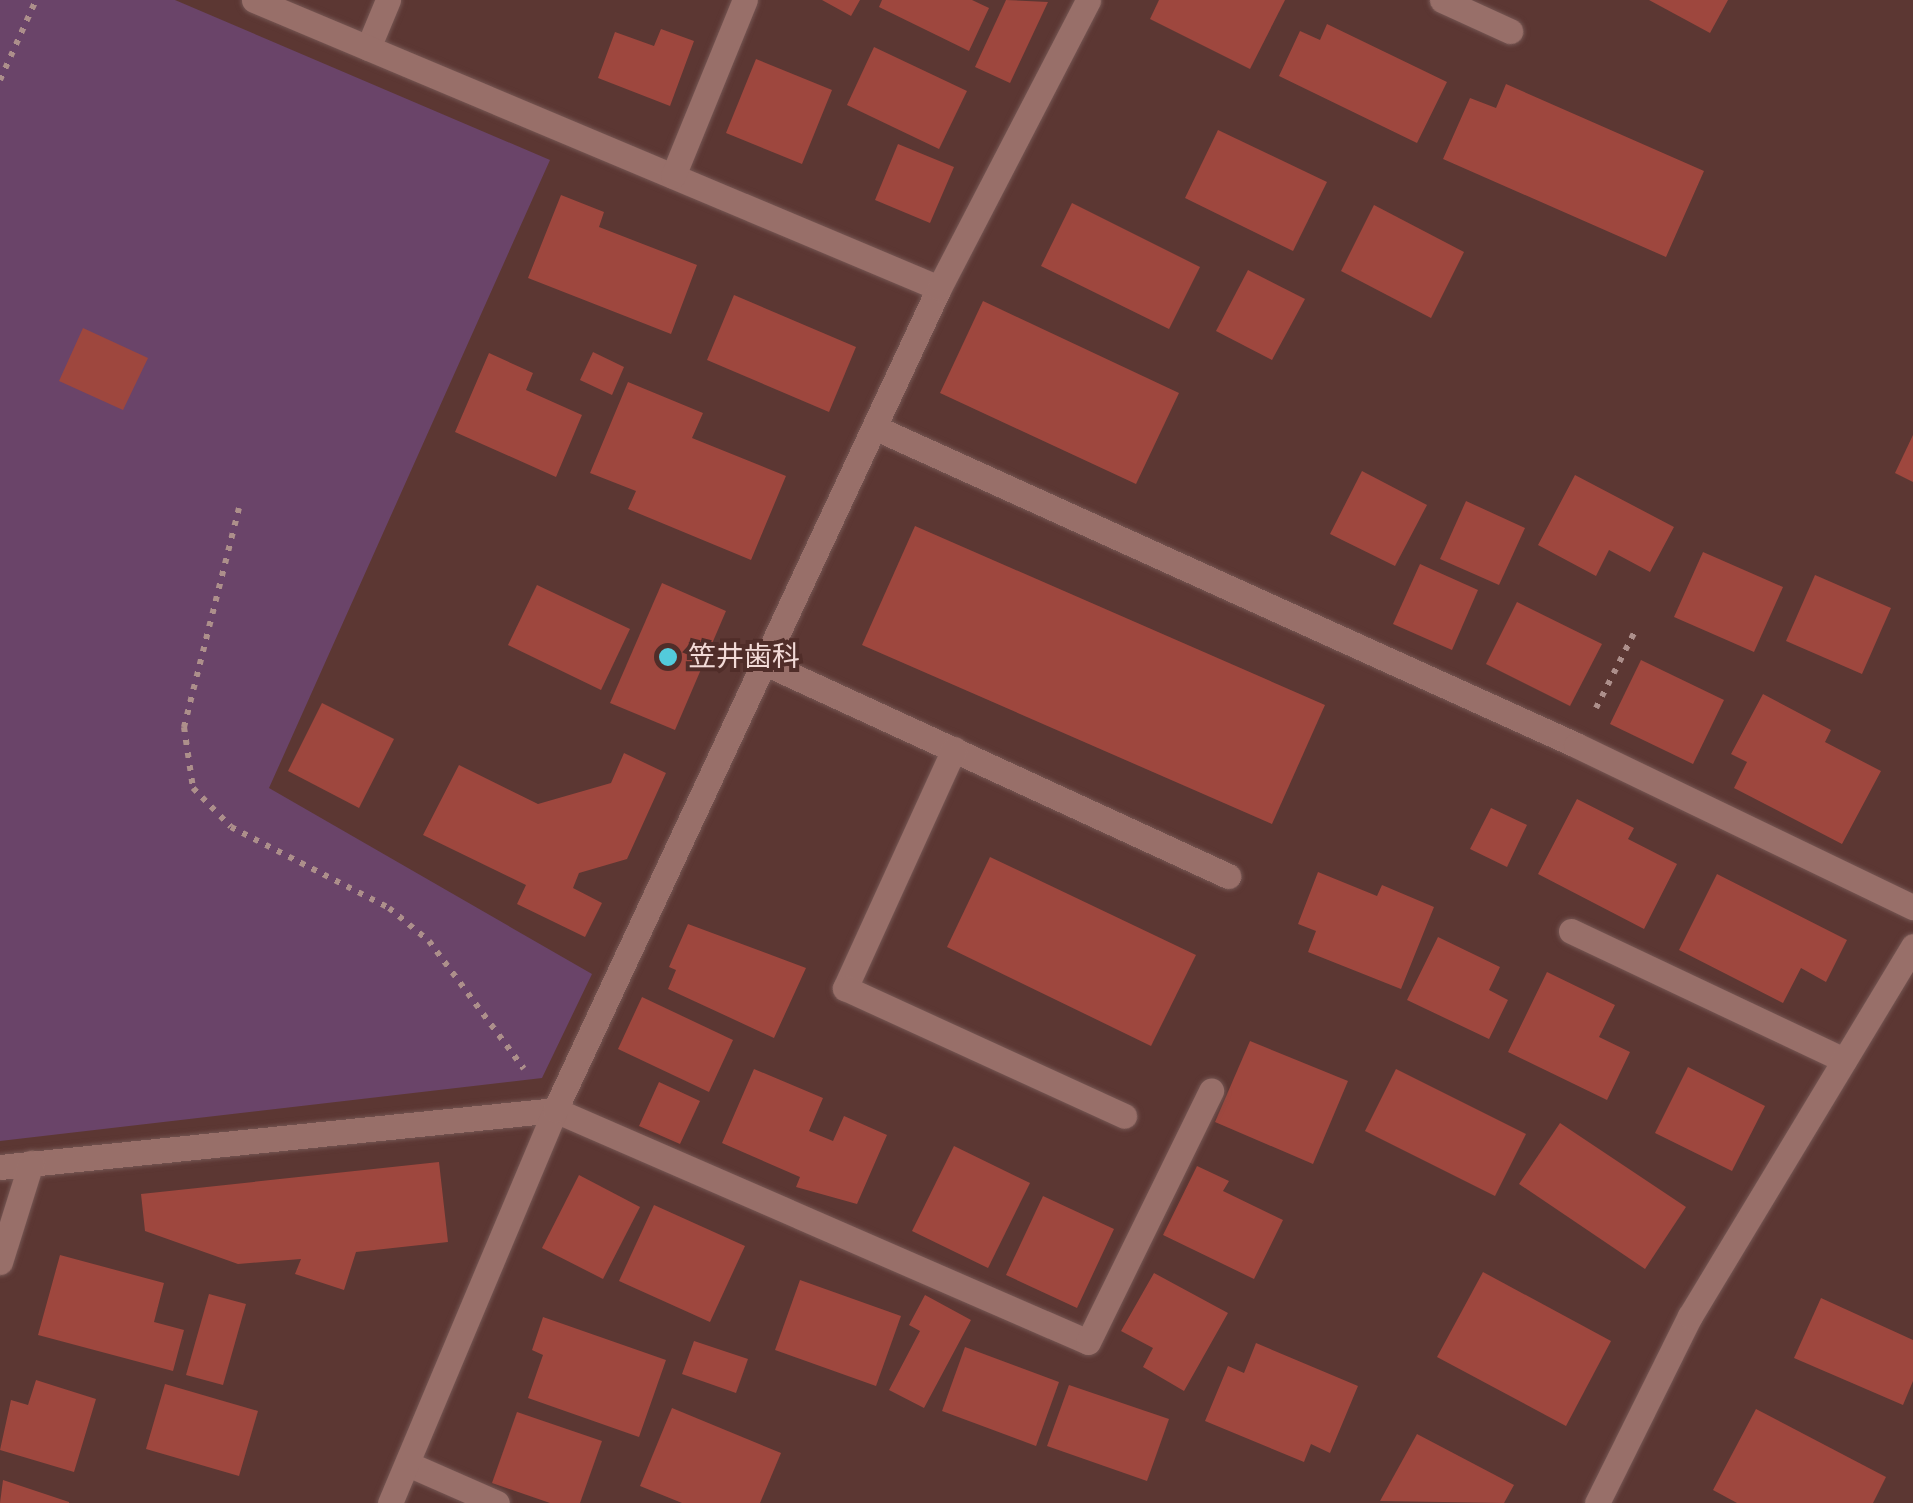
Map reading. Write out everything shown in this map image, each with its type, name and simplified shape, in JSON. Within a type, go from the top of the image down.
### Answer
[{"type":"street","points":[[254,0],[939,288]]},
{"type":"street","points":[[368,48],[388,0]]},
{"type":"street","points":[[674,176],[745,0]]},
{"type":"street","points":[[390,1503],[554,1110],[939,288],[1088,0]]},
{"type":"street","points":[[1442,0],[1510,31]]},
{"type":"street","points":[[876,428],[1576,745],[1913,907]]},
{"type":"street","points":[[765,662],[1228,876]]},
{"type":"street","points":[[954,749],[845,988],[1124,1116]]},
{"type":"street","points":[[1571,931],[1844,1060]]},
{"type":"street","points":[[1597,1503],[1690,1316],[1913,946]]},
{"type":"street","points":[[0,1167],[554,1110],[1088,1342],[1211,1091]]},
{"type":"street","points":[[0,1262],[31,1163]]},
{"type":"street","points":[[408,1464],[497,1503]]},
{"type":"path","points":[[0,80],[36,0]]},
{"type":"path","points":[[239,508],[184,727],[194,788],[231,826],[388,908],[429,941],[554,1110]]},
{"type":"path","points":[[1576,745],[1634,634]]},
{"type":"shaded area","points":[[0,0],[175,0],[550,160],[269,788],[592,974],[542,1078],[0,1141]]},
{"type":"building","points":[[822,0],[860,0],[851,16]]},
{"type":"building","points":[[882,0],[972,0],[989,8],[969,51],[879,7]]},
{"type":"building","points":[[1006,0],[1048,2],[1010,83],[975,67]]},
{"type":"building","points":[[1159,0],[1285,0],[1250,69],[1150,19]]},
{"type":"building","points":[[1649,0],[1728,0],[1710,33]]},
{"type":"building","points":[[1327,24],[1447,82],[1417,143],[1279,76],[1300,31],[1320,40]]},
{"type":"building","points":[[661,29],[694,41],[670,106],[598,78],[615,32],[654,46]]},
{"type":"building","points":[[874,47],[967,91],[939,149],[847,105]]},
{"type":"building","points":[[756,59],[832,90],[802,164],[726,133]]},
{"type":"building","points":[[1506,84],[1704,171],[1666,257],[1443,159],[1470,98],[1496,108]]},
{"type":"building","points":[[1218,130],[1327,182],[1293,251],[1185,198]]},
{"type":"building","points":[[898,144],[954,167],[930,223],[875,200]]},
{"type":"building","points":[[561,195],[604,212],[599,227],[697,265],[671,334],[528,278]]},
{"type":"building","points":[[1072,203],[1200,267],[1169,329],[1041,266]]},
{"type":"building","points":[[1374,205],[1464,252],[1431,318],[1341,271]]},
{"type":"building","points":[[1248,270],[1305,299],[1272,360],[1216,331]]},
{"type":"building","points":[[734,295],[856,347],[829,412],[707,360]]},
{"type":"building","points":[[983,301],[1179,393],[1136,484],[940,393]]},
{"type":"building","points":[[83,328],[148,358],[123,410],[59,381]]},
{"type":"building","points":[[593,352],[624,367],[612,395],[580,380]]},
{"type":"building","points":[[489,353],[533,373],[526,390],[582,415],[556,477],[455,432]]},
{"type":"building","points":[[628,382],[703,413],[692,438],[786,476],[751,560],[628,509],[636,491],[590,473]]},
{"type":"building","points":[[1913,435],[1913,482],[1895,473]]},
{"type":"building","points":[[1362,471],[1427,505],[1395,566],[1330,534]]},
{"type":"building","points":[[1575,475],[1674,527],[1650,572],[1609,550],[1596,576],[1538,545]]},
{"type":"building","points":[[1466,501],[1525,528],[1499,585],[1440,559]]},
{"type":"building","points":[[915,526],[1325,705],[1272,824],[862,645]]},
{"type":"building","points":[[1703,552],[1783,587],[1754,652],[1674,617]]},
{"type":"building","points":[[1420,564],[1478,590],[1452,650],[1393,624]]},
{"type":"building","points":[[1815,575],[1891,608],[1862,674],[1786,641]]},
{"type":"building","name":"笠井歯科","points":[[662,583],[726,611],[675,730],[610,703]]},
{"type":"building","points":[[537,585],[630,629],[601,690],[508,645]]},
{"type":"building","points":[[1517,602],[1602,644],[1570,706],[1486,664]]},
{"type":"building","points":[[1641,660],[1724,700],[1693,764],[1610,724]]},
{"type":"building","points":[[1763,694],[1831,730],[1825,742],[1881,771],[1842,844],[1734,788],[1747,762],[1731,754]]},
{"type":"building","points":[[322,703],[394,739],[359,808],[288,771]]},
{"type":"building","points":[[624,753],[666,773],[627,859],[579,873],[573,888],[602,903],[585,937],[517,904],[526,885],[423,835],[459,765],[538,804],[611,783]]},
{"type":"building","points":[[1577,799],[1634,828],[1628,839],[1677,864],[1644,929],[1538,874]]},
{"type":"building","points":[[1491,808],[1527,825],[1507,867],[1470,849]]},
{"type":"building","points":[[990,857],[1196,955],[1151,1046],[947,947]]},
{"type":"building","points":[[1318,872],[1377,896],[1382,885],[1434,907],[1401,989],[1308,952],[1316,931],[1298,924]]},
{"type":"building","points":[[1717,874],[1847,940],[1826,982],[1801,968],[1783,1003],[1679,950]]},
{"type":"building","points":[[688,924],[806,968],[774,1038],[668,989],[676,970],[669,967]]},
{"type":"building","points":[[1438,937],[1500,967],[1489,990],[1508,1000],[1489,1039],[1407,1000]]},
{"type":"building","points":[[1547,972],[1615,1005],[1599,1037],[1630,1052],[1607,1100],[1508,1052]]},
{"type":"building","points":[[642,997],[733,1040],[709,1092],[618,1049]]},
{"type":"building","points":[[1250,1041],[1348,1081],[1313,1164],[1215,1122]]},
{"type":"building","points":[[1688,1067],[1765,1106],[1732,1171],[1655,1133]]},
{"type":"building","points":[[754,1069],[823,1098],[809,1131],[833,1141],[844,1116],[887,1135],[857,1204],[796,1187],[800,1177],[722,1143]]},
{"type":"building","points":[[1396,1069],[1526,1134],[1495,1196],[1365,1131]]},
{"type":"building","points":[[659,1082],[700,1101],[680,1144],[639,1126]]},
{"type":"building","points":[[1560,1123],[1686,1207],[1645,1269],[1519,1184]]},
{"type":"building","points":[[954,1146],[1030,1183],[988,1268],[912,1231]]},
{"type":"building","points":[[439,1162],[448,1242],[356,1252],[344,1290],[295,1274],[301,1259],[238,1264],[145,1231],[141,1194]]},
{"type":"building","points":[[1197,1166],[1229,1181],[1223,1191],[1283,1220],[1254,1279],[1163,1235]]},
{"type":"building","points":[[579,1175],[640,1207],[603,1279],[542,1248]]},
{"type":"building","points":[[1043,1196],[1114,1229],[1077,1308],[1006,1275]]},
{"type":"building","points":[[654,1205],[745,1246],[710,1322],[619,1281]]},
{"type":"building","points":[[60,1255],[164,1283],[154,1322],[184,1330],[173,1371],[38,1335]]},
{"type":"building","points":[[1483,1272],[1611,1341],[1566,1426],[1437,1357]]},
{"type":"building","points":[[1154,1273],[1228,1313],[1184,1391],[1143,1367],[1153,1348],[1121,1331]]},
{"type":"building","points":[[800,1280],[901,1316],[876,1386],[775,1350]]},
{"type":"building","points":[[209,1294],[246,1304],[223,1385],[186,1375]]},
{"type":"building","points":[[925,1295],[971,1320],[924,1408],[889,1390],[920,1331],[909,1325]]},
{"type":"building","points":[[1821,1298],[1913,1340],[1913,1381],[1903,1405],[1794,1358]]},
{"type":"building","points":[[543,1317],[666,1360],[639,1437],[528,1398],[543,1355],[532,1350]]},
{"type":"building","points":[[694,1341],[748,1359],[736,1393],[682,1374]]},
{"type":"building","points":[[1256,1343],[1358,1386],[1330,1453],[1311,1444],[1304,1462],[1205,1421],[1228,1366],[1244,1373]]},
{"type":"building","points":[[965,1347],[1059,1382],[1036,1446],[942,1411]]},
{"type":"building","points":[[36,1380],[96,1399],[74,1472],[0,1450],[11,1400],[28,1405]]},
{"type":"building","points":[[165,1384],[258,1411],[239,1476],[146,1449]]},
{"type":"building","points":[[1069,1385],[1169,1419],[1147,1481],[1047,1446]]},
{"type":"building","points":[[672,1408],[781,1453],[760,1503],[682,1503],[640,1486]]},
{"type":"building","points":[[1756,1409],[1886,1477],[1873,1503],[1737,1503],[1713,1490]]},
{"type":"building","points":[[517,1412],[602,1441],[580,1503],[550,1503],[492,1483]]},
{"type":"building","points":[[1417,1434],[1514,1485],[1504,1503],[1380,1501]]},
{"type":"building","points":[[3,1480],[69,1502],[69,1503],[0,1503]]},
{"type":"place","name":"笠井歯科","points":[[668,657]]}]
